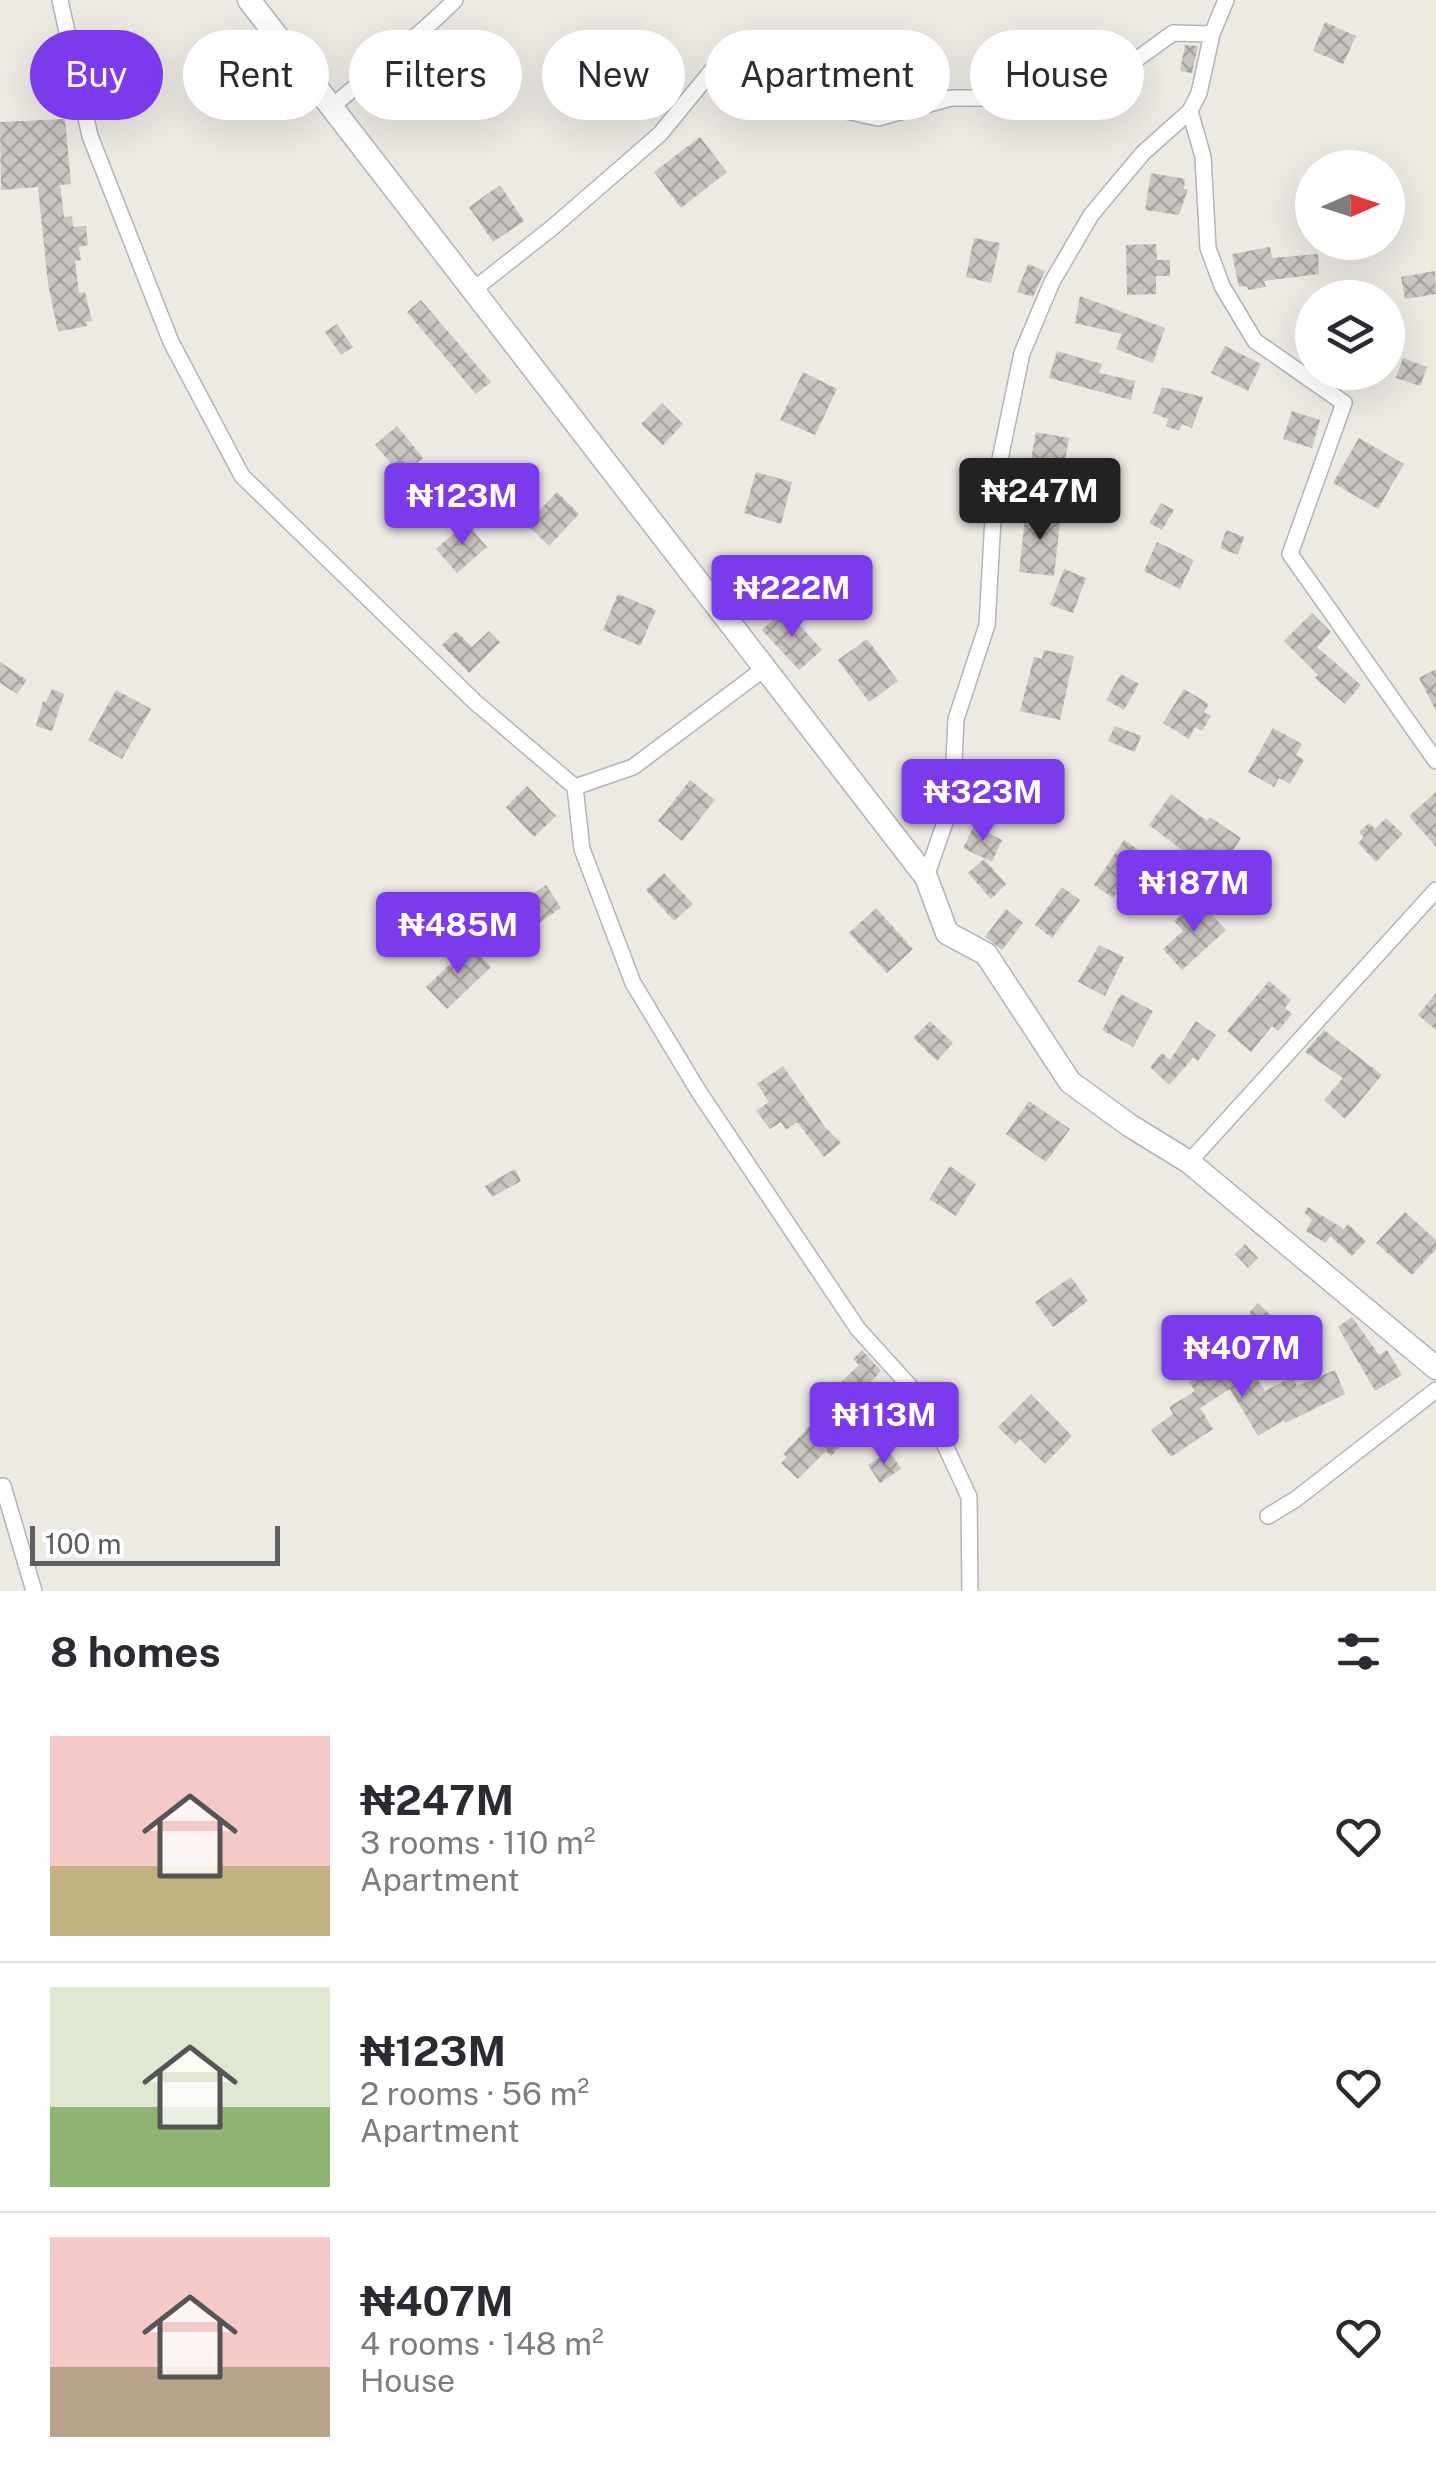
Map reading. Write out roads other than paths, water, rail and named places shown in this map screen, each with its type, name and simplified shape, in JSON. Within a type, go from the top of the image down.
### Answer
[{"type":"street","points":[[60,0],[90,136],[171,342],[242,476],[475,702],[575,787],[582,848],[633,983],[699,1092],[858,1329],[926,1404],[970,1497],[970,1591]]},
{"type":"street","points":[[250,0],[926,876],[946,933],[986,954],[1070,1082],[1190,1162],[1436,1368]]},
{"type":"street","points":[[332,107],[427,29],[456,0]]},
{"type":"street","points":[[926,876],[952,802],[956,719],[987,625],[996,483],[1022,353],[1052,282],[1091,214],[1144,154],[1190,111],[1199,93],[1212,34],[1226,0]]},
{"type":"street","points":[[473,290],[660,134],[714,68],[810,103],[878,118],[951,98],[1082,98],[1173,32],[1212,34]]},
{"type":"street","points":[[1190,111],[1203,157],[1208,248],[1222,286],[1255,341],[1344,403],[1290,554],[1436,761]]},
{"type":"street","points":[[575,787],[634,767],[765,668]]},
{"type":"street","points":[[1190,1162],[1436,890]]},
{"type":"street","points":[[1268,1516],[1312,1487],[1436,1390]]},
{"type":"street","points":[[0,1487],[3,1486],[34,1591]]}]
